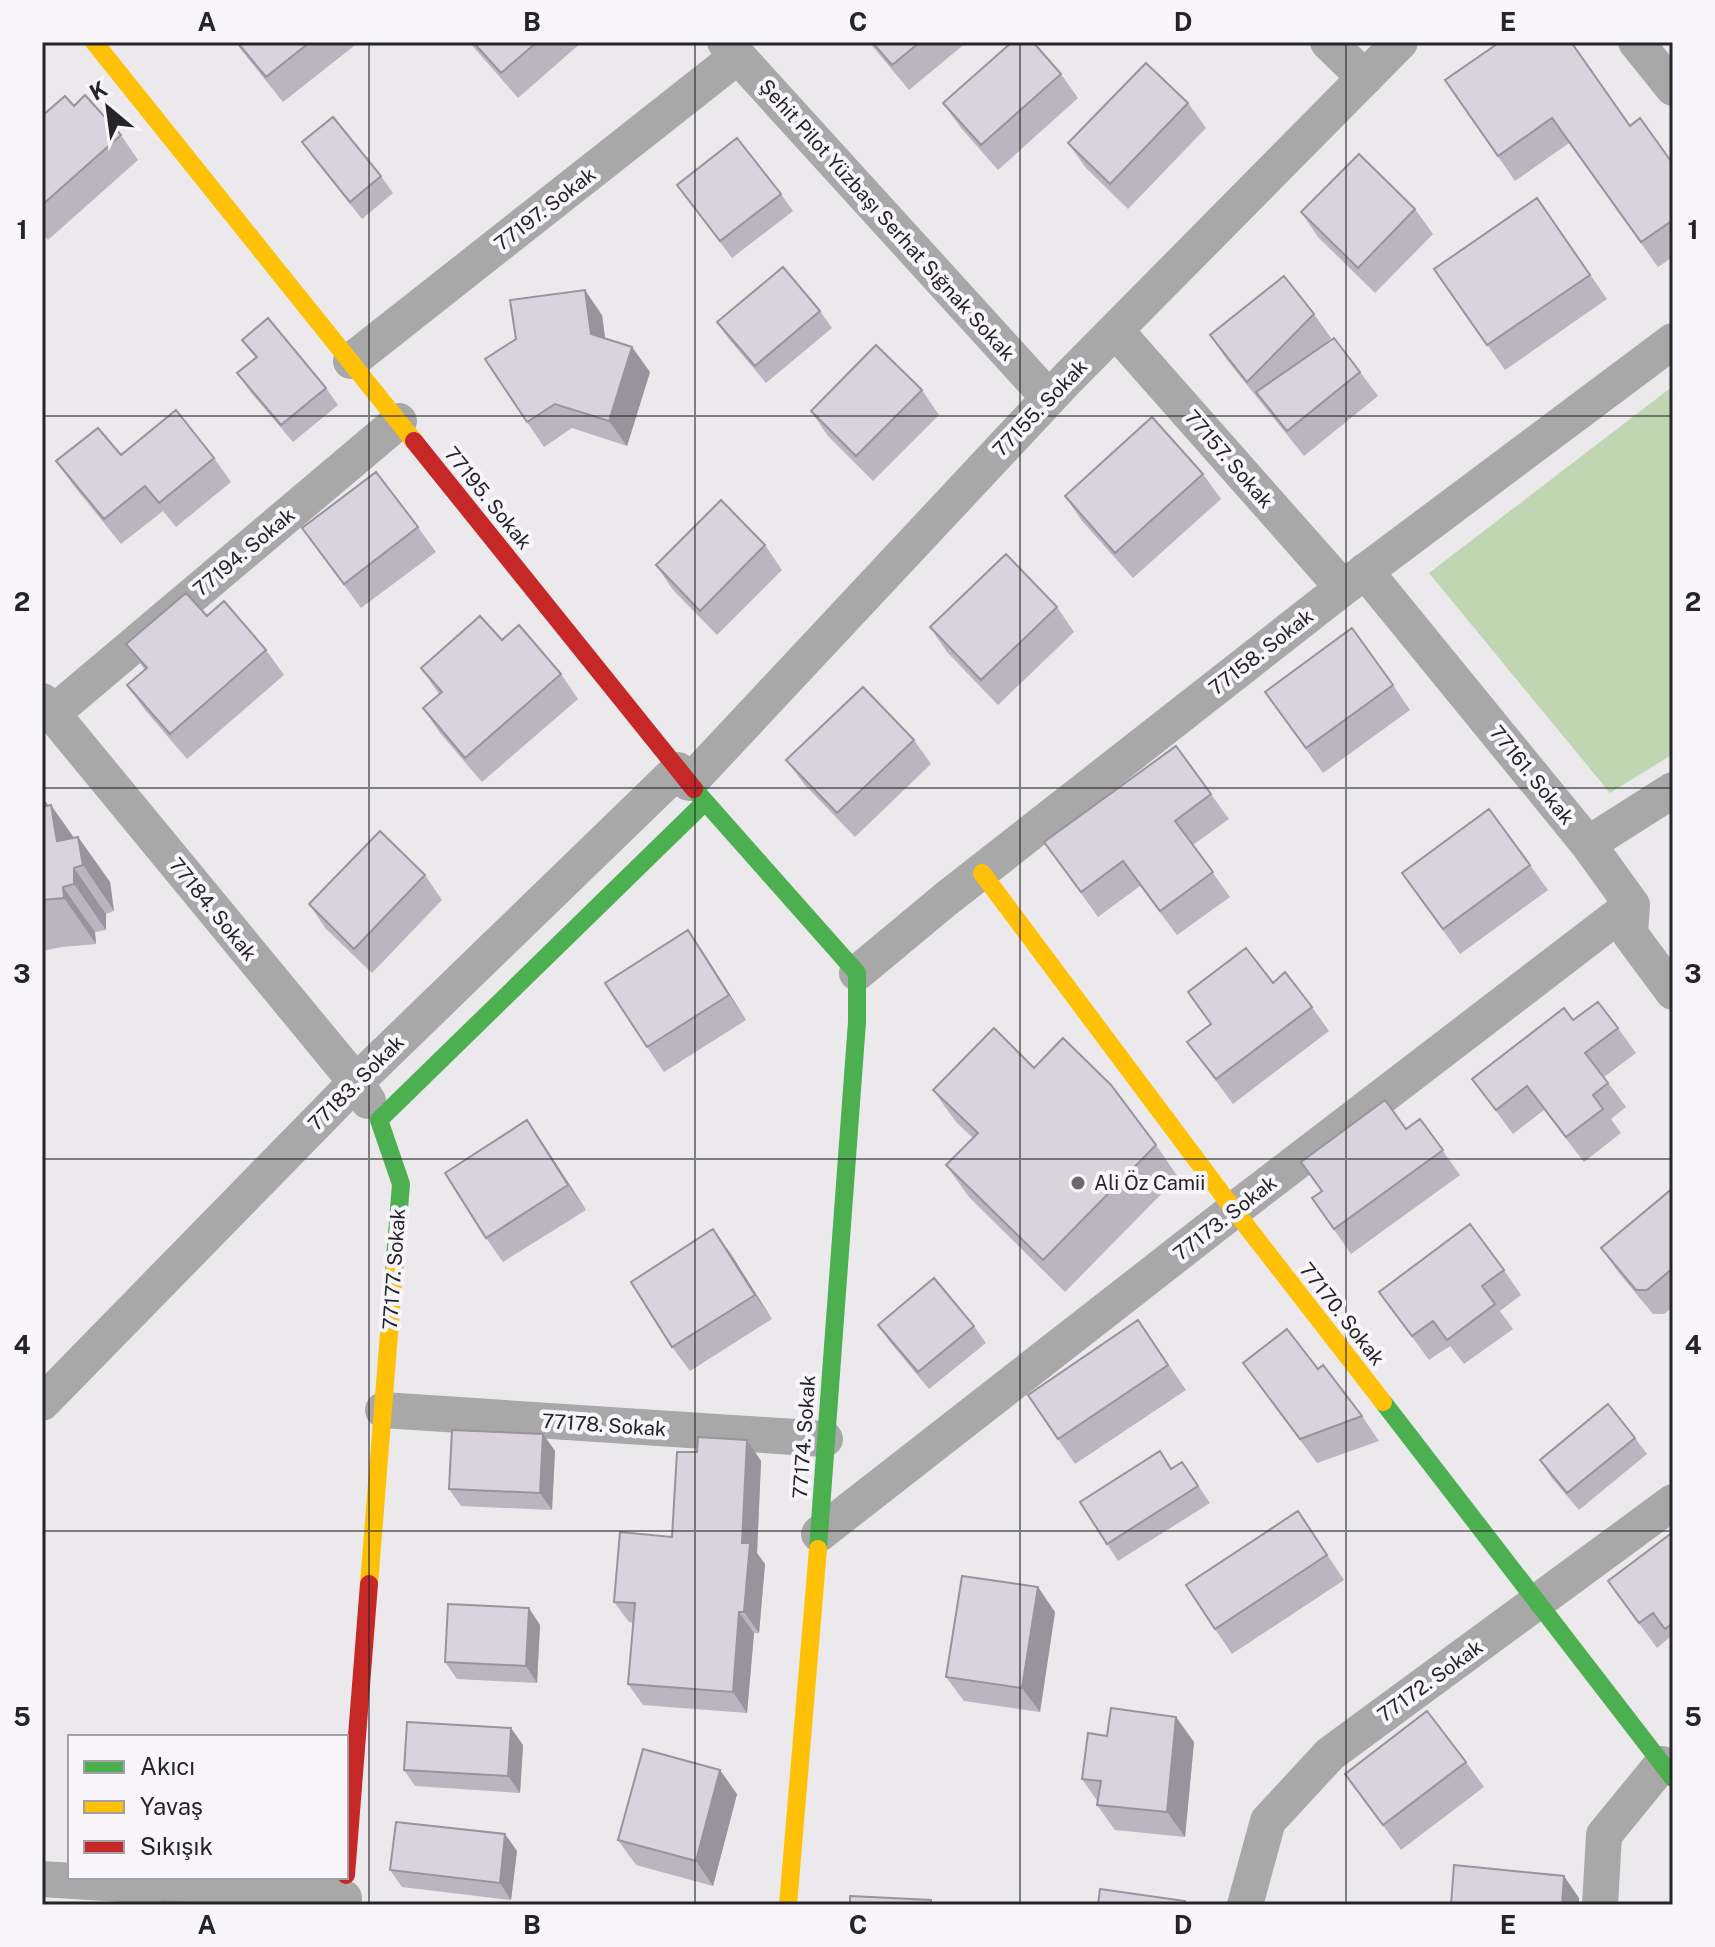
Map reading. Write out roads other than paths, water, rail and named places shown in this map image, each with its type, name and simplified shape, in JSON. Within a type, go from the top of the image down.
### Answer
[{"type":"street","name":"77195. Sokak","points":[[94,42],[691,785],[857,973]]},
{"type":"street","points":[[1328,42],[1365,78]]},
{"type":"street","name":"77155. Sokak","points":[[691,785],[1049,398],[1400,42]]},
{"type":"street","points":[[1636,42],[1673,88]]},
{"type":"street","name":"77197. Sokak","points":[[351,361],[732,49]]},
{"type":"street","name":"Şehit Pilot Yüzbaşı Serhat Sığnak Sokak","points":[[732,49],[1049,398]]},
{"type":"street","name":"77157. Sokak","points":[[1116,331],[1354,579]]},
{"type":"street","name":"77158. Sokak","points":[[857,973],[946,899],[1354,579],[1673,341]]},
{"type":"street","name":"77194. Sokak","points":[[47,708],[399,421]]},
{"type":"street","name":"77161. Sokak","points":[[1354,579],[1588,844],[1632,905],[1630,934],[1673,992]]},
{"type":"street","name":"77184. Sokak","points":[[47,708],[356,1082],[379,1120]]},
{"type":"street","points":[[379,1120],[691,785]]},
{"type":"street","name":"77183. Sokak","points":[[42,1403],[356,1082],[691,785]]},
{"type":"street","points":[[1588,844],[1673,790]]},
{"type":"street","name":"77170. Sokak","points":[[982,873],[1234,1210],[1667,1771]]},
{"type":"street","name":"77173. Sokak","points":[[819,1534],[1632,905]]},
{"type":"street","name":"77174. Sokak","points":[[788,1905],[857,1022],[857,973]]},
{"type":"street","name":"77177. Sokak","points":[[348,1851],[401,1184],[379,1120]]},
{"type":"street","name":"77178. Sokak","points":[[383,1410],[825,1439]]},
{"type":"street","name":"77172. Sokak","points":[[1245,1905],[1268,1821],[1330,1754],[1673,1502]]},
{"type":"street","points":[[1600,1905],[1604,1835],[1667,1771]]},
{"type":"street","points":[[42,1879],[345,1889]]},
{"type":"place","name":"Ali Öz Camii","points":[[1078,1183]]}]
